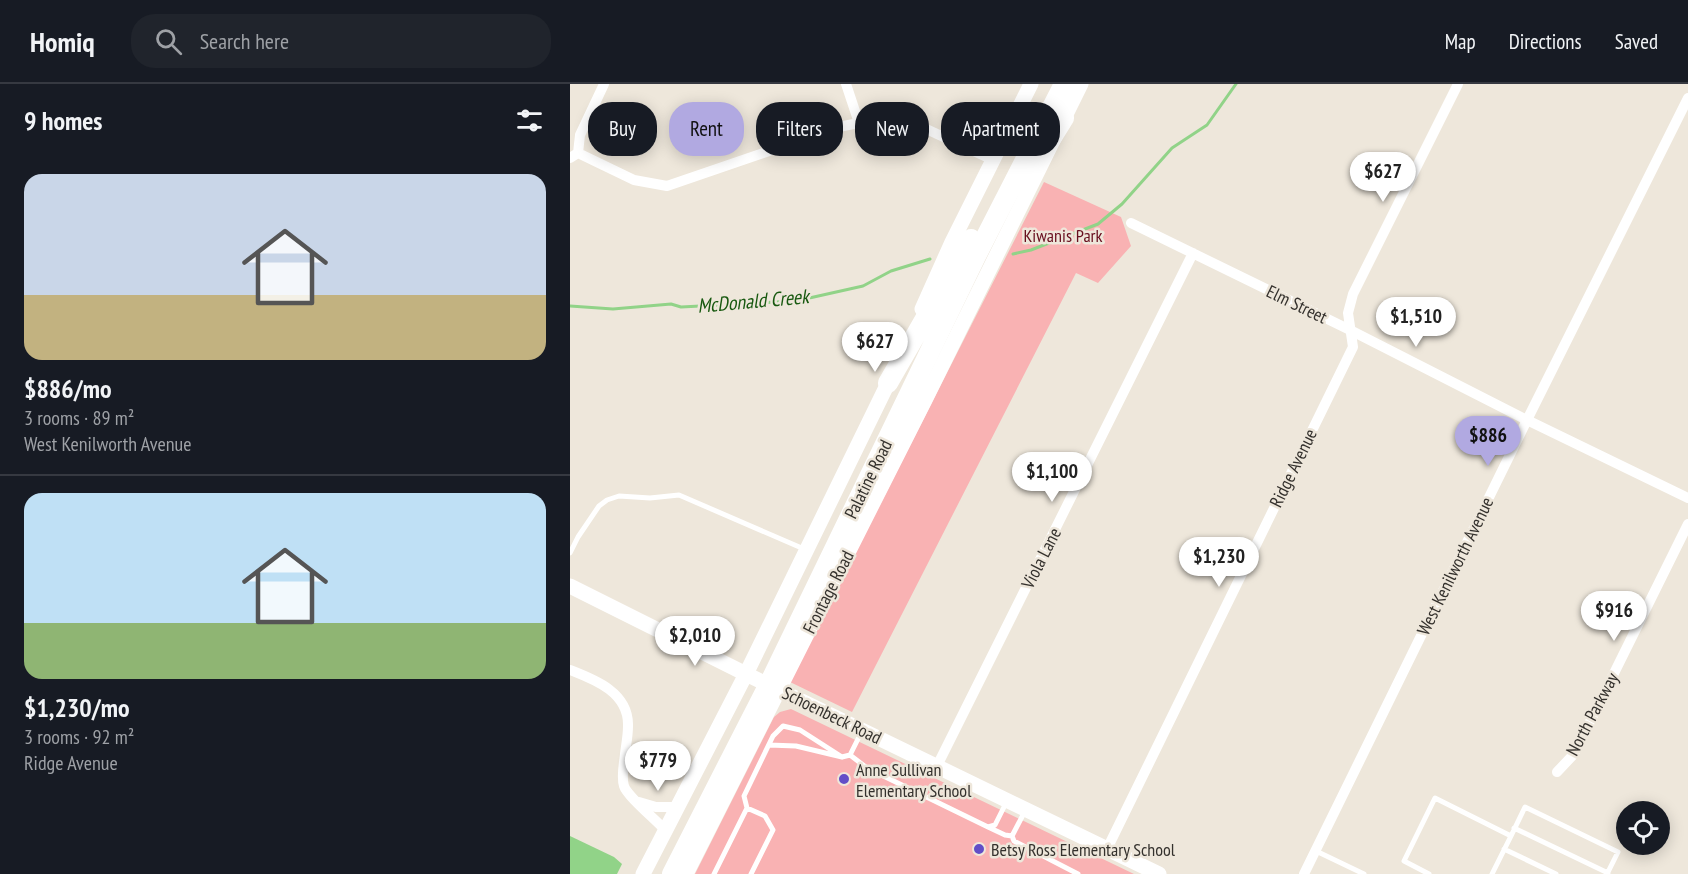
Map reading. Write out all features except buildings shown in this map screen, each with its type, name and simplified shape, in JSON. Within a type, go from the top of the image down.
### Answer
[{"type":"highway","name":"Palatine Road","points":[[672,874],[832,530],[1049,84]]},
{"type":"highway","name":"Palatine Road","points":[[659,874],[763,682],[1064,84]]},
{"type":"highway","points":[[976,256],[1064,118]]},
{"type":"highway","points":[[888,383],[986,213]]},
{"type":"street","points":[[604,84],[580,135],[574,156],[634,180],[667,186],[839,127],[855,124]]},
{"type":"street","points":[[846,84],[855,111]]},
{"type":"street","name":"Frontage Road","points":[[686,874],[763,682],[807,551],[888,383],[952,242],[1031,84]]},
{"type":"street","name":"Frontage Road","points":[[643,874],[676,807],[763,682],[1081,84]]},
{"type":"street","name":"Ridge Avenue","points":[[1107,849],[1353,347],[1348,313],[1353,294],[1458,84]]},
{"type":"street","name":"West Kenilworth Avenue","points":[[1304,874],[1688,98]]},
{"type":"street","points":[[929,130],[993,160]]},
{"type":"street","name":"Elm Street","points":[[1131,223],[1688,498]]},
{"type":"street","name":"Viola Lane","points":[[937,766],[1192,254]]},
{"type":"street","name":"North Parkway","points":[[1557,772],[1574,754],[1688,524]]},
{"type":"street","name":"Schoenbeck Road","points":[[570,586],[1107,849],[1135,866],[1159,874]]},
{"type":"street","points":[[570,670],[593,679],[617,695],[626,709],[628,726],[623,780],[627,792],[664,830]]},
{"type":"street","points":[[636,801],[656,807],[676,807]]},
{"type":"lane","points":[[570,553],[599,506],[607,500],[619,496],[650,498],[679,495],[807,551]]},
{"type":"lane","points":[[714,874],[747,808],[744,796],[773,736],[783,726],[800,730],[842,757]]},
{"type":"lane","points":[[769,745],[796,747],[842,757],[850,755],[863,730]]},
{"type":"lane","points":[[850,755],[867,768],[1005,836],[1012,836]]},
{"type":"lane","points":[[1429,874],[1404,861],[1435,798],[1511,836]]},
{"type":"lane","points":[[988,827],[994,825],[1007,800]]},
{"type":"lane","points":[[1501,874],[1493,872],[1525,807],[1618,852],[1607,874],[1515,828]]},
{"type":"lane","points":[[747,808],[765,816],[773,830],[751,874]]},
{"type":"lane","points":[[1012,836],[1026,809]]},
{"type":"lane","points":[[1012,836],[1014,841],[1078,874]]},
{"type":"lane","points":[[1504,849],[1556,874]]},
{"type":"lane","points":[[1316,850],[1364,874]]},
{"type":"green space","name":"Kiwanis Park","points":[[1044,182],[1121,217],[1131,246],[1098,283],[1076,273],[852,712],[790,682]]},
{"type":"green space","points":[[791,709],[1134,874],[695,874],[774,717],[780,712]]},
{"type":"shaded area","points":[[570,836],[614,857],[622,864],[617,874],[570,874]]},
{"type":"waterway","name":"McDonald Creek","points":[[1013,254],[1031,250],[1098,224],[1122,204],[1172,148],[1207,125],[1236,84]]},
{"type":"waterway","name":"McDonald Creek","points":[[570,306],[613,309],[671,304],[681,307],[796,301],[863,286],[891,271],[930,259]]},
{"type":"place","name":"Anne Sullivan Elementary School","points":[[844,779]]},
{"type":"place","name":"Betsy Ross Elementary School","points":[[979,849]]}]
